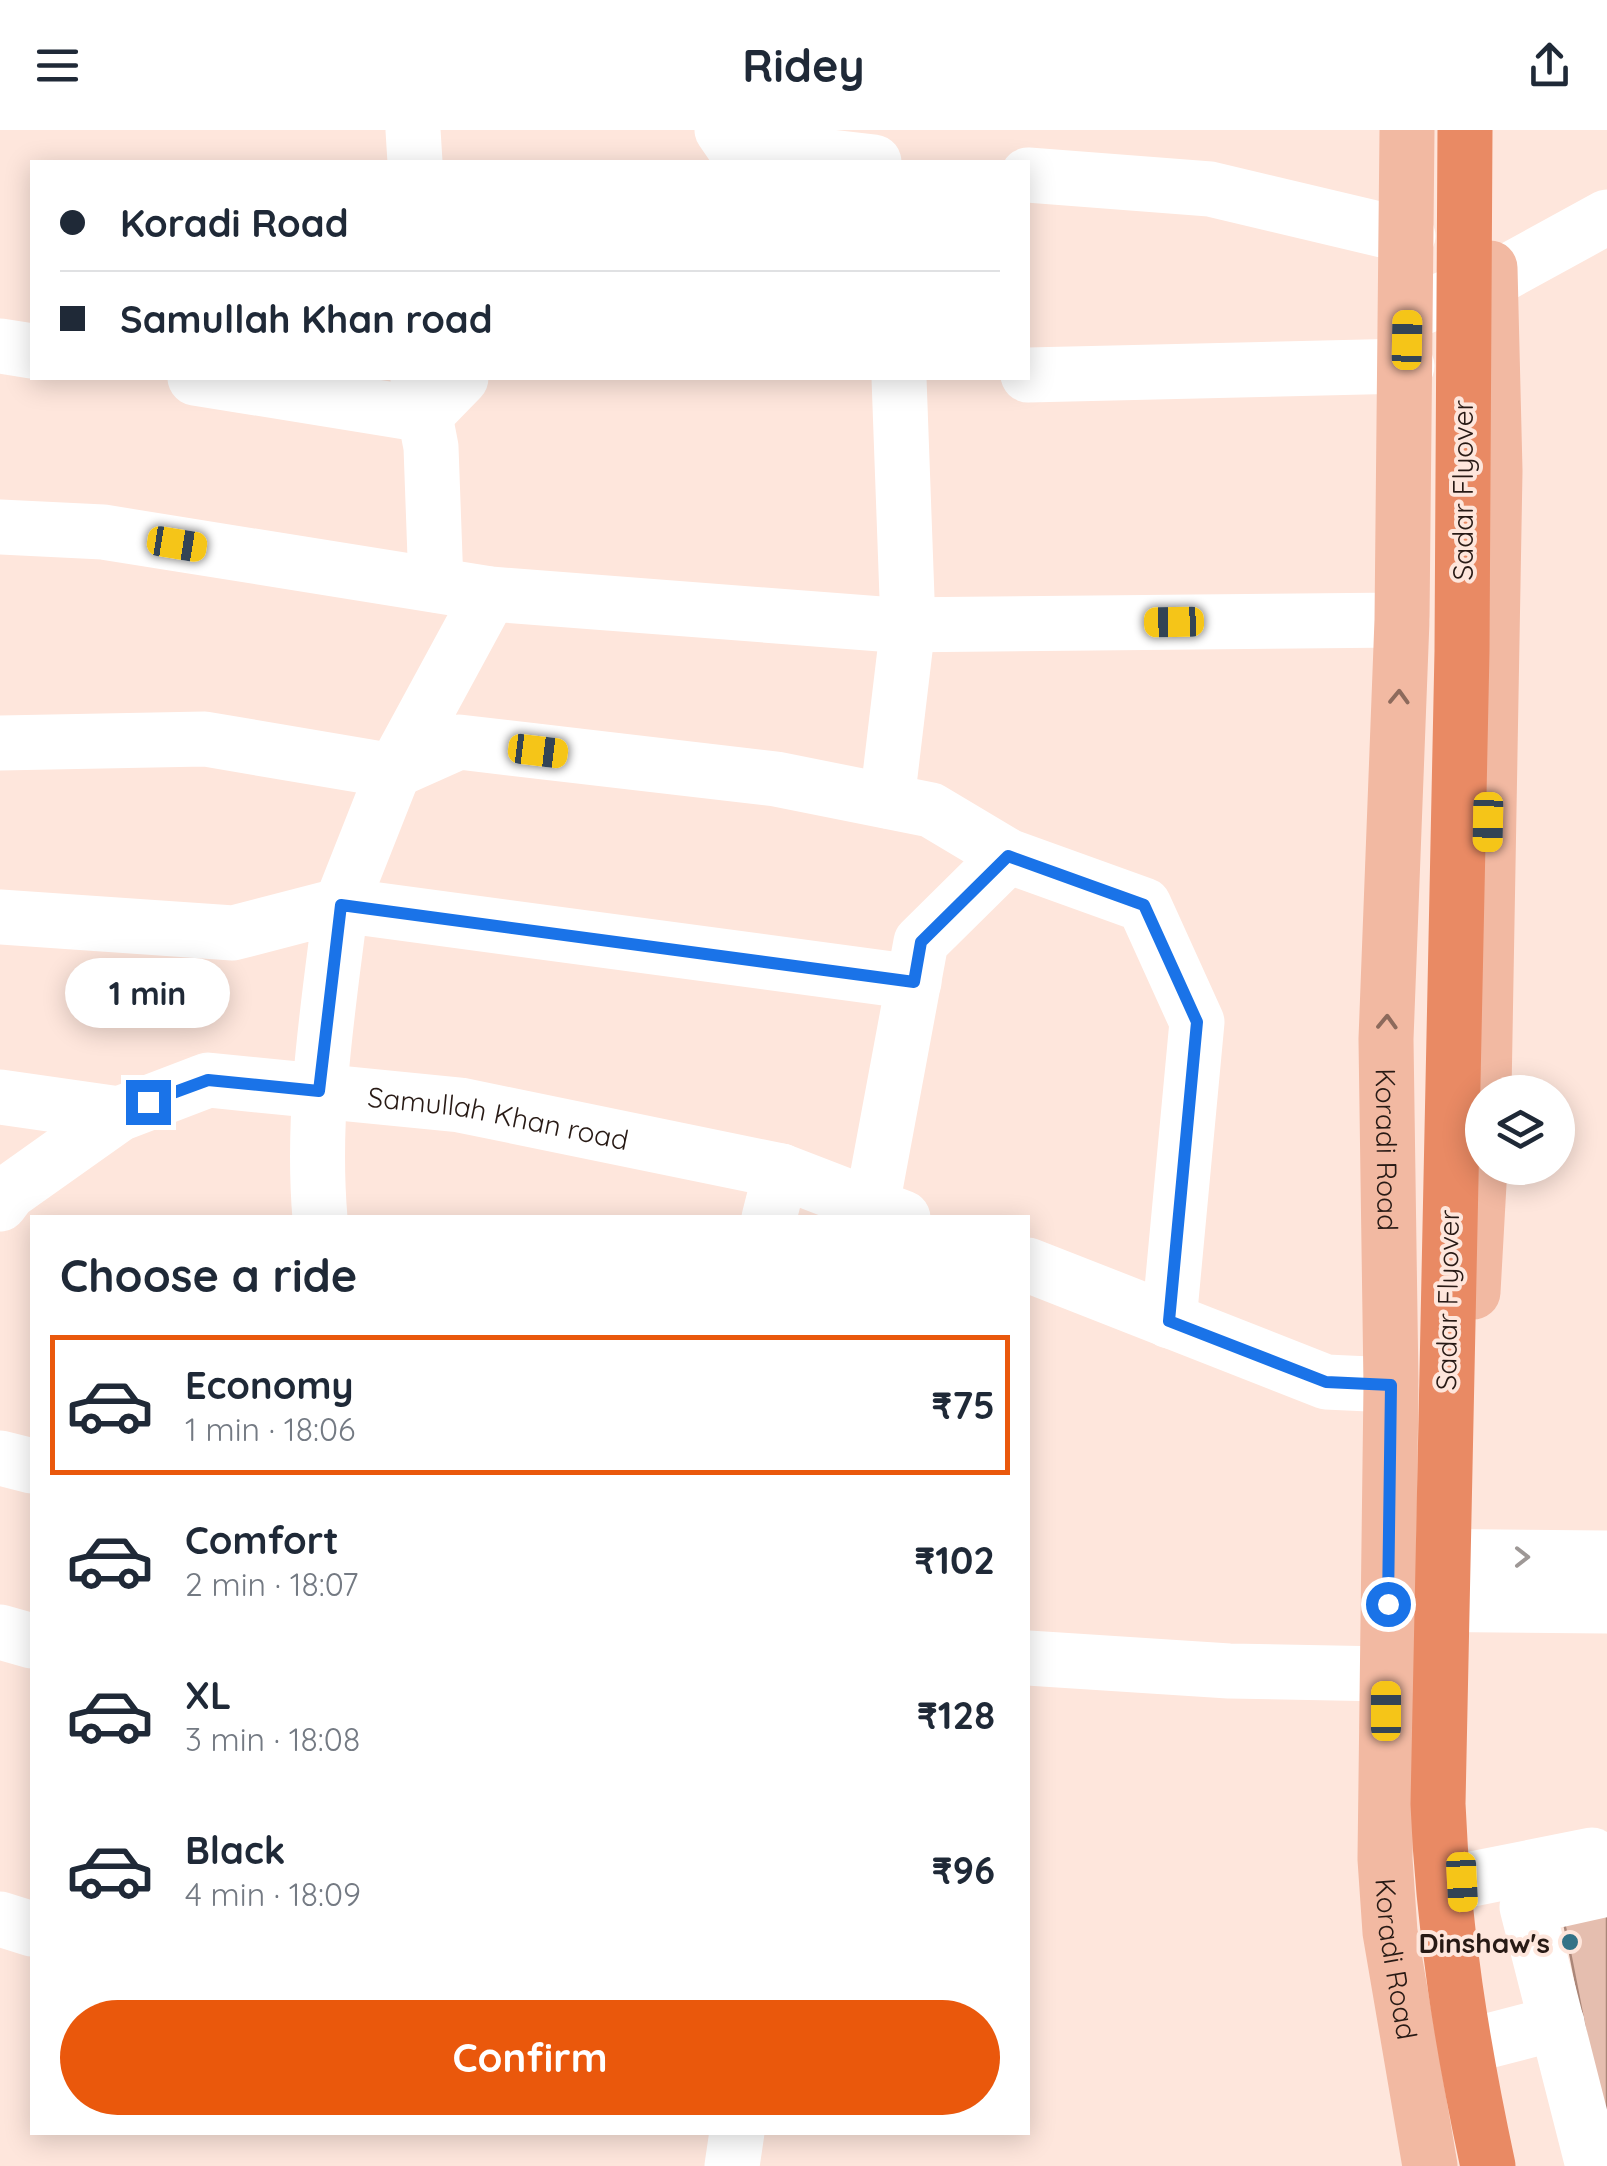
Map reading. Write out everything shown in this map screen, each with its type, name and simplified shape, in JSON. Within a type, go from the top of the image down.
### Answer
[{"type":"highway","name":"Sadar Flyover","points":[[1441,130],[1442,519],[1420,1395],[1416,1782],[1422,1914],[1462,2166]]},
{"type":"highway","name":"Sadar Flyover","points":[[1465,130],[1462,650],[1438,1804],[1442,1900],[1458,2030],[1488,2166]]},
{"type":"main road","name":"Koradi Road","points":[[1407,130],[1402,620],[1386,1039],[1391,1385],[1386,1674],[1390,1932],[1430,2166]]},
{"type":"main road","points":[[1484,1075],[1495,470],[1490,130]]},
{"type":"main road","points":[[1479,1185],[1466,1386],[1466,1581],[1459,1744],[1462,1882],[1484,2042],[1509,2166]]},
{"type":"street","points":[[413,130],[415,160]]},
{"type":"street","points":[[722,130],[733,146],[856,160]]},
{"type":"street","points":[[1030,175],[1210,190],[1408,236]]},
{"type":"street","points":[[1030,375],[1407,340],[1490,281],[1607,216]]},
{"type":"street","points":[[0,346],[30,351]]},
{"type":"street","points":[[235,380],[434,390],[431,446],[436,585]]},
{"type":"street","points":[[887,801],[908,625],[898,380]]},
{"type":"street","points":[[0,527],[102,532],[490,594],[908,625],[1402,620]]},
{"type":"street","points":[[320,1215],[315,1163],[319,1091],[341,905],[394,771],[490,594]]},
{"type":"street","points":[[0,743],[205,739],[394,771],[459,742],[776,779],[930,810],[1008,856],[1144,905],[1197,1022],[1169,1321]]},
{"type":"street","points":[[887,1211],[921,942],[1008,856]]},
{"type":"street","points":[[0,917],[233,933],[341,905],[914,982]]},
{"type":"street","name":"Samullah Khan road","points":[[0,1204],[9,1192],[119,1114],[208,1080],[460,1106],[775,1194],[887,1211]]},
{"type":"street","points":[[0,1097],[119,1114]]},
{"type":"street","points":[[1030,1267],[1326,1382],[1391,1385]]},
{"type":"street","points":[[0,1458],[30,1466]]},
{"type":"street","points":[[1466,1581],[1607,1558]]},
{"type":"street","points":[[1389,1580],[1466,1581],[1607,1606]]},
{"type":"street","points":[[0,1632],[30,1640]]},
{"type":"street","points":[[1030,1658],[1230,1671],[1386,1674]]},
{"type":"street","points":[[1462,1882],[1607,1852]]},
{"type":"street","points":[[1593,2166],[1527,1907],[1607,1890]]},
{"type":"street","points":[[0,1920],[30,1928]]},
{"type":"street","points":[[1484,2042],[1557,2022]]},
{"type":"street","points":[[732,2166],[737,2135]]},
{"type":"building","points":[[1607,1896],[1607,2141],[1561,1907]]},
{"type":"place","name":"Dinshaw's","points":[[1570,1942]]},
{"type":"route","points":[[148,1102],[208,1080],[319,1091],[341,905],[914,982],[921,942],[1008,856],[1144,905],[1197,1022],[1169,1321],[1326,1382],[1391,1385],[1388,1604]]}]
